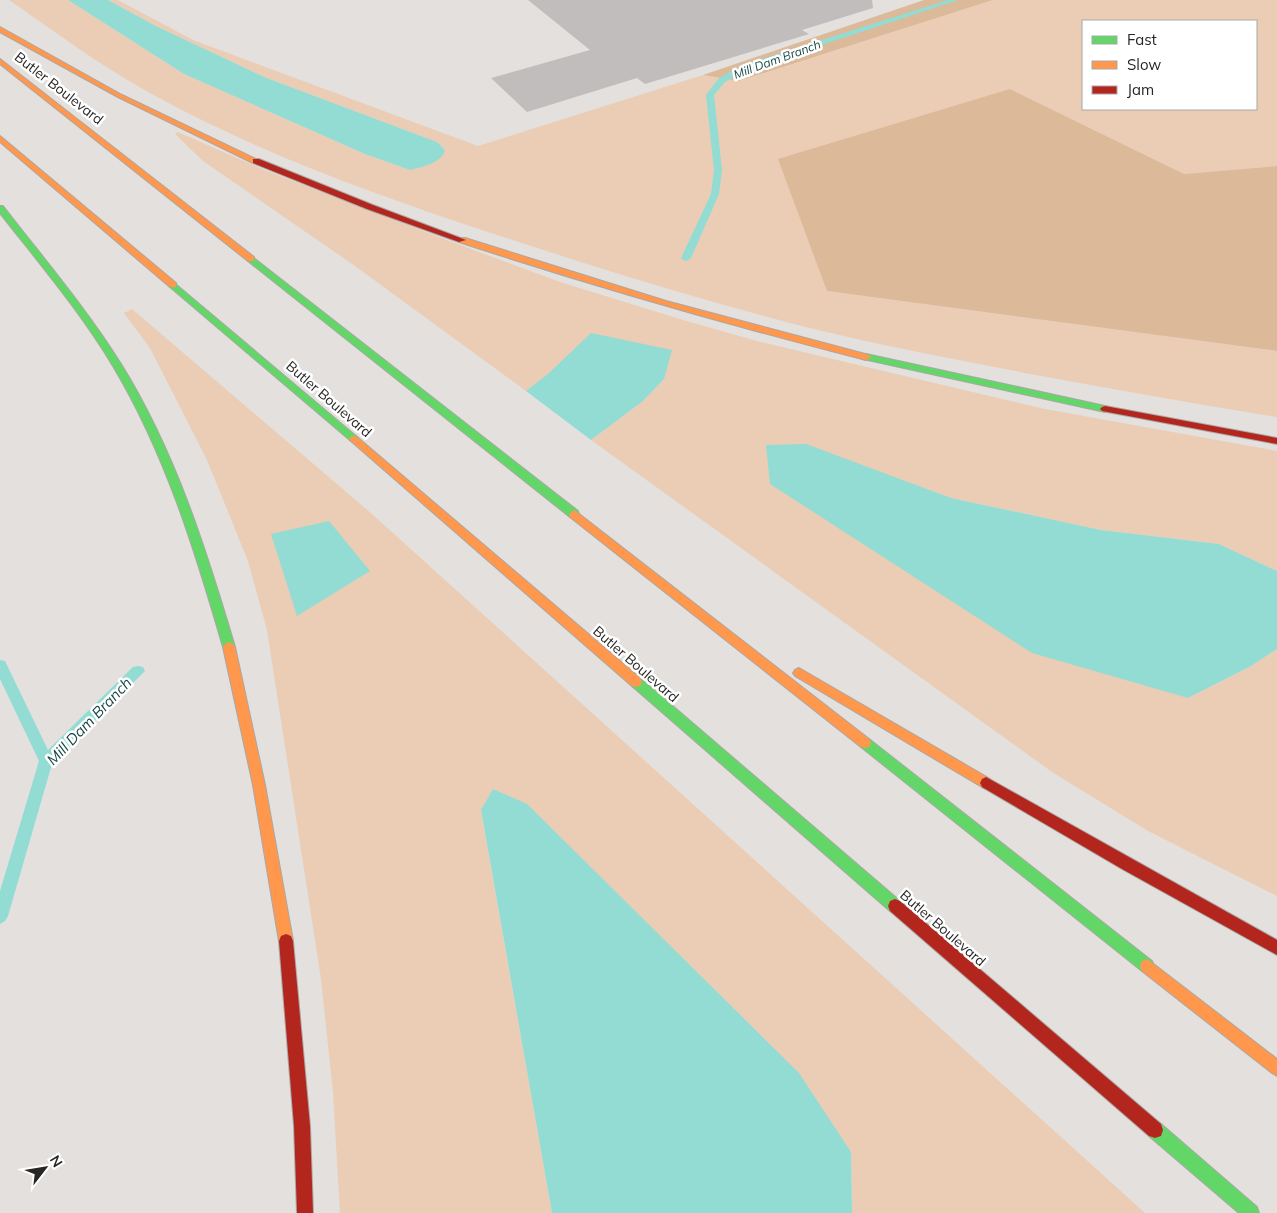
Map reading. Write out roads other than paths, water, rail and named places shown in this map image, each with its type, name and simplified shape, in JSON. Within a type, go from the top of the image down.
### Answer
[{"type":"highway","points":[[0,29],[97,85],[247,158],[377,211],[534,265],[710,318],[882,361],[1176,423],[1277,441]]},
{"type":"highway","name":"Butler Boulevard","points":[[0,61],[1277,1068]]},
{"type":"highway","name":"Butler Boulevard","points":[[0,138],[324,414],[1251,1213]]},
{"type":"highway","points":[[0,208],[93,328],[132,391],[170,466],[203,555],[233,661],[259,785],[286,938],[302,1126],[305,1213]]},
{"type":"highway","points":[[709,620],[1127,865],[1277,948]]},
{"type":"water","points":[[68,0],[108,0],[156,26],[264,77],[437,142],[445,150],[436,161],[410,170],[365,154],[184,74]]},
{"type":"water","points":[[591,333],[672,350],[664,379],[643,401],[591,440],[526,391],[549,373]]},
{"type":"water","points":[[806,444],[951,498],[1101,530],[1219,544],[1277,571],[1277,649],[1251,666],[1188,698],[1032,653],[770,484],[766,445]]},
{"type":"water","points":[[329,521],[370,571],[297,616],[271,534]]},
{"type":"water","points":[[493,789],[527,804],[799,1073],[851,1152],[852,1213],[552,1213],[481,810]]},
{"type":"waterway","name":"Mill Dam Branch","points":[[686,258],[715,194],[718,170],[710,95],[722,80],[746,67],[955,0]]},
{"type":"waterway","points":[[0,665],[46,761]]},
{"type":"waterway","name":"Mill Dam Branch","points":[[46,761],[138,671]]},
{"type":"waterway","name":"Mill Dam Branch","points":[[0,916],[46,761]]}]
